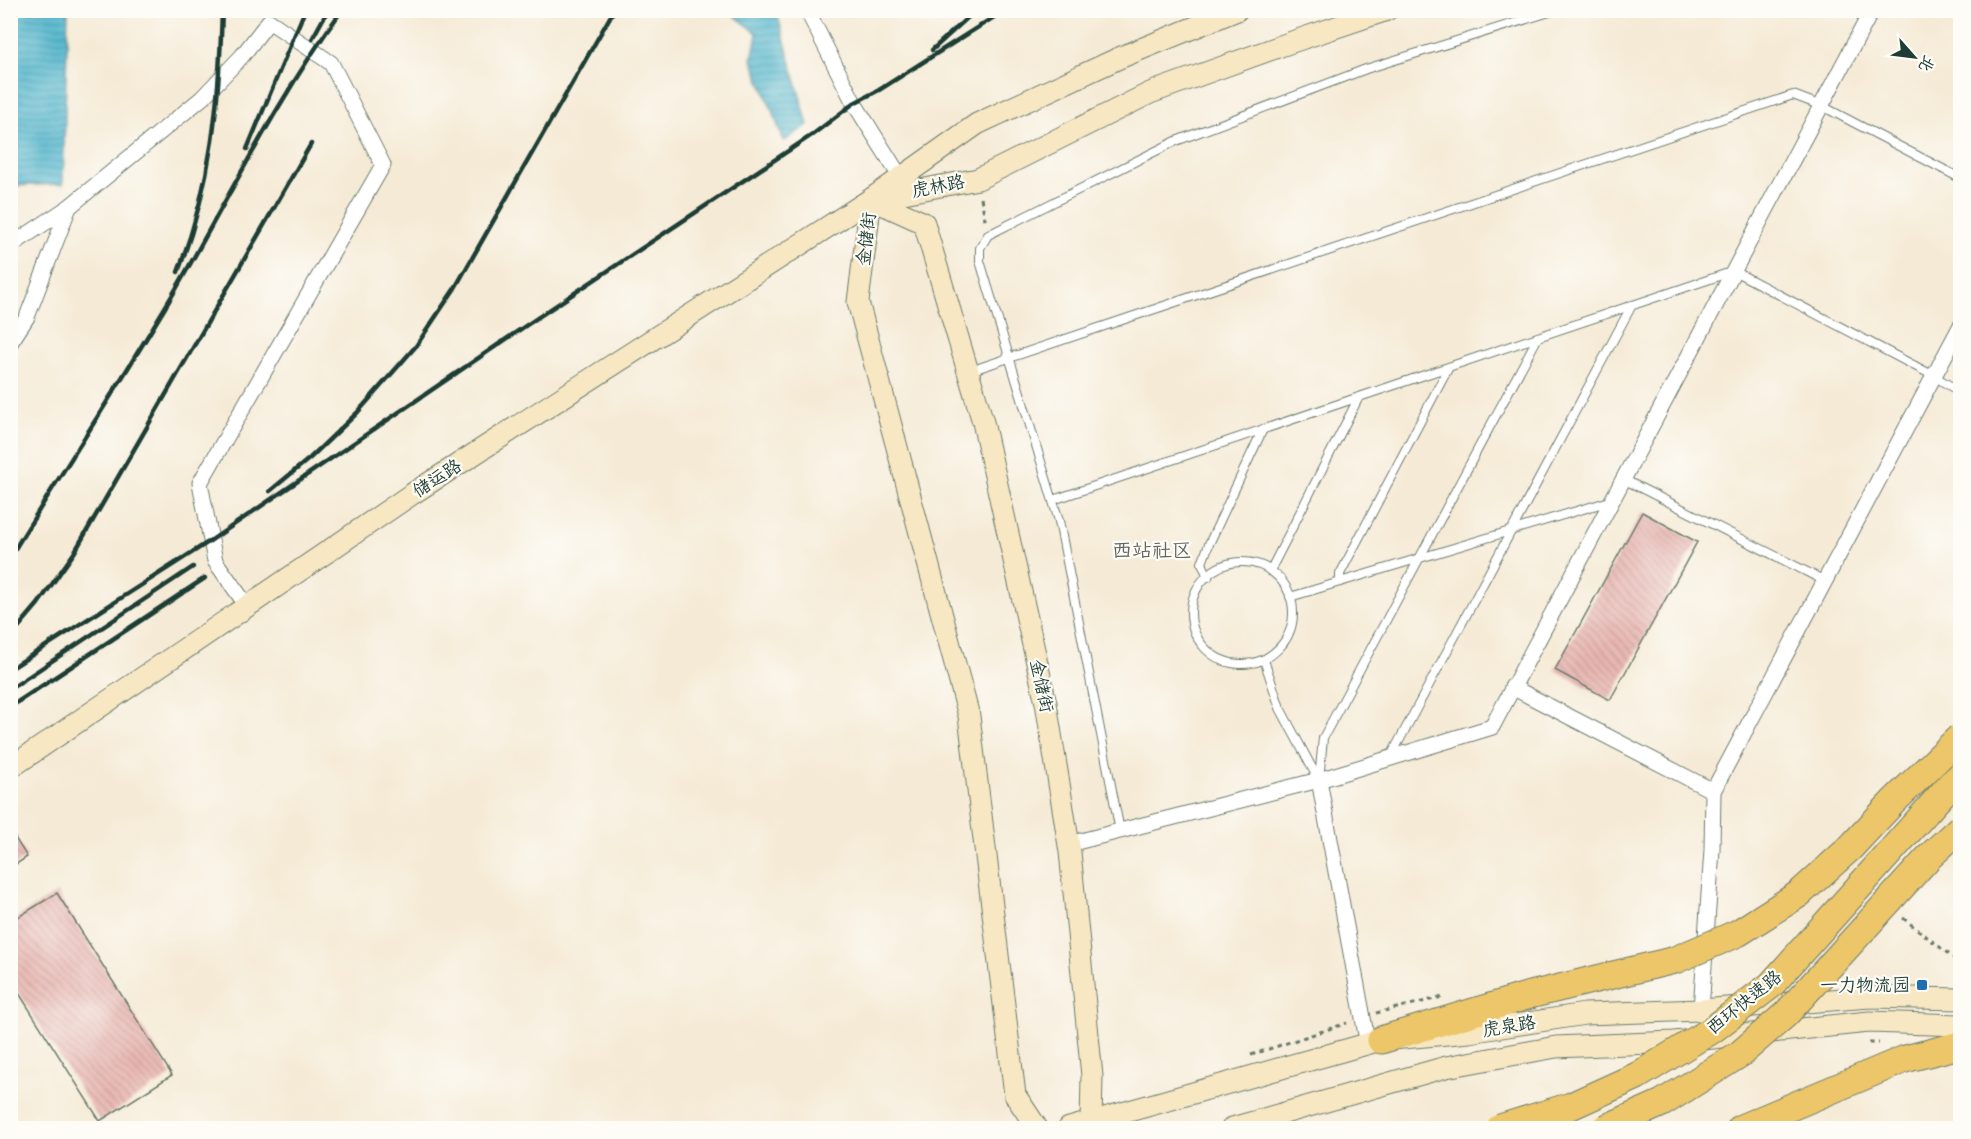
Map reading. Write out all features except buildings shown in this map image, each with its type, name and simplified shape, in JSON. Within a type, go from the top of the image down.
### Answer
[{"type":"highway","points":[[1375,1042],[1530,995],[1675,960],[1738,933],[1799,894],[1850,848],[1894,801],[1960,737]]},
{"type":"highway","name":"西环快速路","points":[[1500,1128],[1571,1106],[1628,1081],[1712,1030],[1771,985],[1899,840],[1960,776]]},
{"type":"highway","name":"西环快速路","points":[[1606,1128],[1662,1103],[1740,1054],[1786,1014],[1928,858],[1960,828]]},
{"type":"highway","points":[[1741,1128],[1905,1059],[1960,1046]]},
{"type":"street","points":[[807,10],[854,104],[901,178]]},
{"type":"street","name":"虎林路","points":[[871,199],[977,124],[1119,58],[1237,10]]},
{"type":"street","name":"虎林路","points":[[871,199],[978,179],[1150,93],[1387,10]]},
{"type":"street","points":[[1069,844],[1319,780],[1492,727],[1872,10]]},
{"type":"street","points":[[10,246],[69,207],[202,98],[242,57],[269,21],[331,63],[383,165],[200,483],[215,561],[247,606]]},
{"type":"street","name":"金储街","points":[[1037,1128],[1015,1095],[969,716],[858,302],[871,199],[924,223],[982,422],[1046,703],[1069,844],[1092,1076],[1090,1126]]},
{"type":"street","name":"储运路","points":[[10,768],[412,494],[871,199]]},
{"type":"street","points":[[10,343],[27,317],[69,207]]},
{"type":"street","points":[[1701,1010],[1712,850],[1713,791],[1960,327]]},
{"type":"street","points":[[1512,687],[1713,791]]},
{"type":"street","points":[[1319,780],[1375,1042]]},
{"type":"street","name":"虎泉路","points":[[1069,1128],[1090,1126],[1375,1042],[1469,1032],[1585,1014],[1701,1010],[1870,997],[1960,999]]},
{"type":"street","name":"虎泉路","points":[[1232,1128],[1446,1067],[1556,1047],[1674,1042],[1869,1022],[1960,1025]]},
{"type":"lane","points":[[1120,831],[1059,521],[980,261],[980,248],[988,235],[1176,141],[1366,69],[1556,10]]},
{"type":"lane","points":[[968,372],[1793,95],[1822,106],[1960,178]]},
{"type":"lane","points":[[1053,500],[1734,271],[1935,376],[1960,392]]},
{"type":"lane","points":[[1390,758],[1632,305]]},
{"type":"lane","points":[[1319,780],[1323,738],[1538,337]]},
{"type":"lane","points":[[1340,582],[1340,574],[1449,367]]},
{"type":"lane","points":[[1270,571],[1359,397]]},
{"type":"lane","points":[[1208,577],[1202,563],[1209,544],[1263,429]]},
{"type":"lane","points":[[1623,478],[1825,581]]},
{"type":"lane","points":[[1290,597],[1612,501]]},
{"type":"lane","points":[[1244,562],[1270,571],[1286,587],[1290,597],[1293,620],[1288,636],[1278,650],[1264,660],[1247,664],[1230,663],[1215,657],[1202,645],[1194,631],[1191,615],[1193,598],[1208,577],[1227,564],[1244,562]]},
{"type":"lane","points":[[1264,660],[1280,708],[1319,780]]},
{"type":"path","points":[[978,179],[988,235]]},
{"type":"water","points":[[10,11],[68,11],[63,184],[11,186]]},
{"type":"water","points":[[734,11],[754,11],[763,16],[777,13],[808,125],[784,141],[752,60],[757,33],[735,16]]},
{"type":"railway","points":[[178,272],[199,207],[212,143],[219,78],[222,10]]},
{"type":"railway","points":[[247,149],[305,10]]},
{"type":"railway","points":[[312,39],[328,10]]},
{"type":"railway","points":[[10,557],[156,323],[276,112],[342,10]]},
{"type":"railway","points":[[270,491],[310,458],[357,413],[416,346],[455,288],[614,10]]},
{"type":"railway","points":[[932,50],[976,10]]},
{"type":"railway","points":[[10,669],[210,541],[540,316],[812,135],[854,103],[879,90],[1005,10]]},
{"type":"railway","points":[[10,637],[38,604],[74,553],[311,144]]},
{"type":"railway","points":[[10,689],[193,567]]},
{"type":"railway","points":[[10,707],[205,578]]},
{"type":"place","name":"一力物流园","points":[[1922,985]]},
{"type":"district","name":"西站社区","points":[[1152,550]]}]
